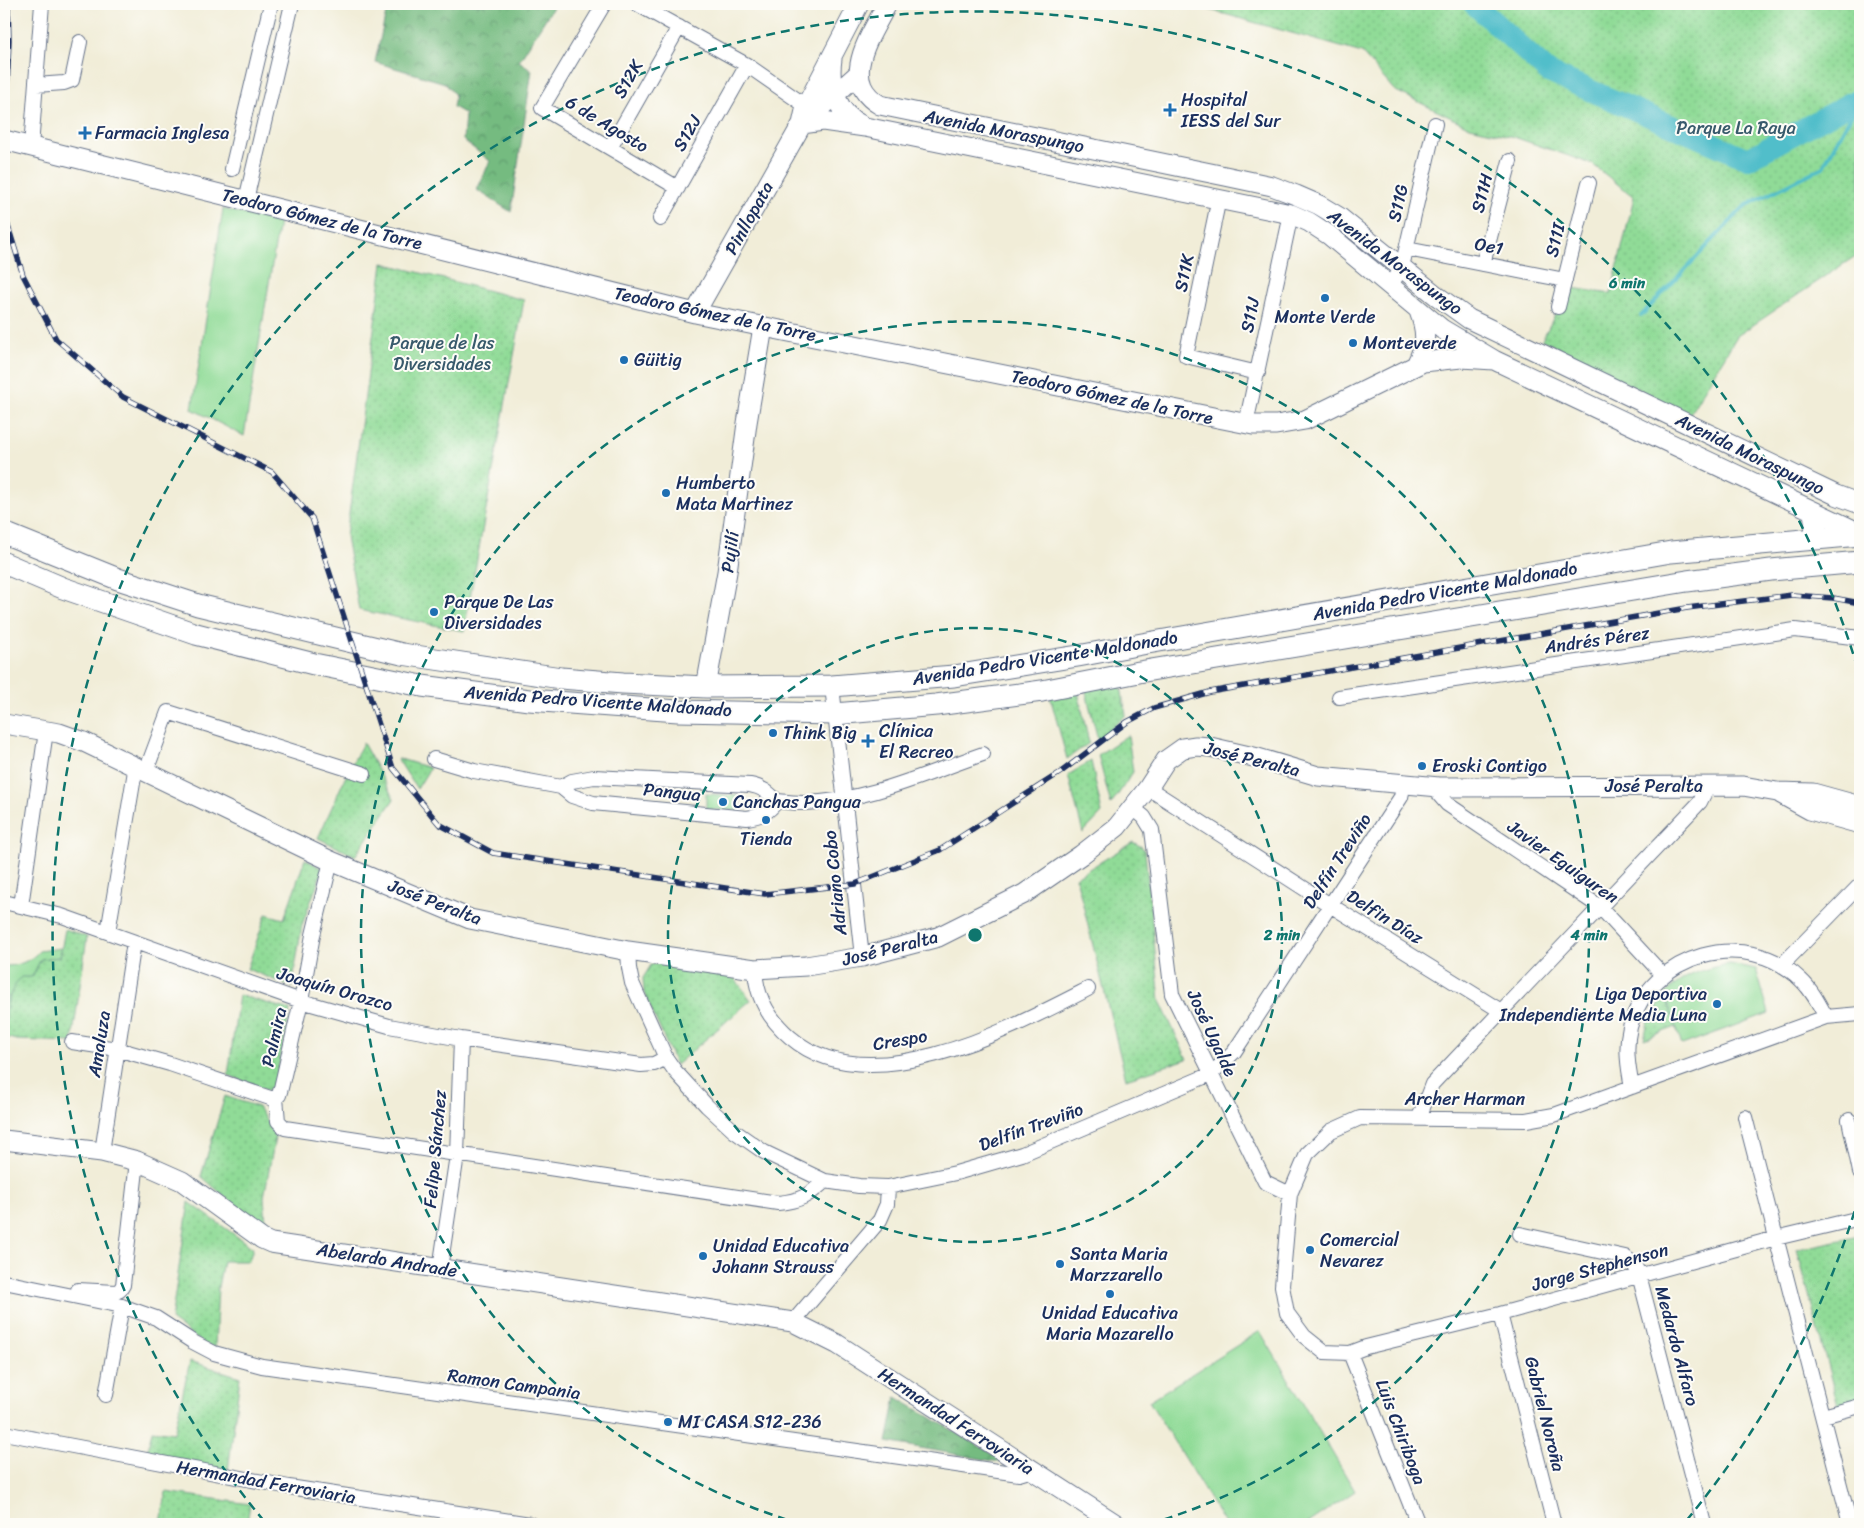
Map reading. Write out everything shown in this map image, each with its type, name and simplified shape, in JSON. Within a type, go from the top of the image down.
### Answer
[{"type":"main road","points":[[1814,513],[1816,526],[1814,539]]},
{"type":"main road","name":"Avenida Pedro Vicente Maldonado","points":[[4,533],[118,579],[198,605],[362,646],[402,654],[561,678],[623,683],[706,686],[832,686],[954,676],[1671,552],[1860,534]]},
{"type":"main road","name":"Avenida Pedro Vicente Maldonado","points":[[4,563],[63,588],[196,634],[314,664],[422,686],[529,700],[678,711],[835,714],[936,705],[1042,691],[1139,672],[1686,582],[1771,570],[1860,562]]},
{"type":"street","points":[[31,147],[42,4]]},
{"type":"street","points":[[232,169],[270,8],[269,4]]},
{"type":"street","points":[[246,200],[292,4]]},
{"type":"street","name":"6 de Agosto","points":[[604,4],[542,108],[678,188]]},
{"type":"street","points":[[637,4],[747,65],[804,115]]},
{"type":"street","name":"Pinllopata","points":[[695,313],[804,115],[835,48],[859,4]]},
{"type":"street","points":[[859,73],[860,57],[887,4]]},
{"type":"street","name":"S12K","points":[[610,148],[679,27]]},
{"type":"street","points":[[36,85],[64,83],[72,80],[80,42]]},
{"type":"street","name":"Pinllopata","points":[[834,95],[830,76],[835,48]]},
{"type":"street","name":"S12J","points":[[660,219],[747,65]]},
{"type":"street","name":"Pinllopata","points":[[804,115],[834,95],[859,73]]},
{"type":"street","name":"Avenida Moraspungo","points":[[859,73],[862,84],[870,96],[876,102],[889,108],[1225,176],[1272,186],[1296,194],[1339,217],[1405,258],[1469,319],[1860,504]]},
{"type":"street","name":"Avenida Moraspungo","points":[[834,95],[847,115],[865,127]]},
{"type":"street","name":"Avenida Moraspungo","points":[[804,115],[823,121],[865,127],[1291,214],[1329,235],[1419,311],[1470,347],[1860,534]]},
{"type":"street","name":"S11G","points":[[1390,287],[1405,258],[1435,124]]},
{"type":"street","name":"Teodoro Gómez de la Torre","points":[[4,140],[695,313],[1246,424],[1276,425],[1305,420],[1419,364],[1430,355],[1439,351],[1459,346],[1470,347]]},
{"type":"street","name":"S11H","points":[[1483,264],[1510,161]]},
{"type":"street","name":"S11I","points":[[1558,307],[1589,182]]},
{"type":"street","name":"S11K","points":[[1219,198],[1186,356],[1258,372]]},
{"type":"street","name":"S11J","points":[[1246,424],[1291,214]]},
{"type":"street","name":"Oe1","points":[[1405,258],[1483,264],[1564,280]]},
{"type":"street","points":[[1419,311],[1426,339],[1419,364]]},
{"type":"street","name":"Pujilí","points":[[706,686],[727,572],[747,423],[763,328]]},
{"type":"street","name":"Teodoro Gómez de la Torre","points":[[1419,364],[1461,358],[1494,360]]},
{"type":"street","name":"Andrés Pérez","points":[[1339,697],[1795,630],[1860,638]]},
{"type":"street","name":"Adriano Cobo","points":[[832,686],[862,957]]},
{"type":"street","points":[[108,932],[141,768],[168,712],[364,774]]},
{"type":"street","name":"José Peralta","points":[[4,724],[46,730],[71,737],[141,768],[331,861],[470,919],[628,952],[755,969],[806,966],[862,957],[938,937],[1024,894],[1110,833],[1133,808],[1166,760],[1183,748],[1196,746],[1210,747],[1258,758],[1318,776],[1438,787],[1743,786],[1778,792],[1813,793],[1860,806]]},
{"type":"street","points":[[22,906],[46,730]]},
{"type":"street","points":[[777,801],[804,803],[845,798],[889,787],[982,754]]},
{"type":"street","name":"Pangua","points":[[434,759],[474,772],[561,787],[572,796],[593,803],[747,818],[761,816],[770,810],[777,801],[767,791],[758,786],[750,785],[594,777],[572,781],[561,787]]},
{"type":"street","name":"Delfín Treviño","points":[[628,952],[632,983],[666,1058],[675,1071],[707,1106],[734,1131],[764,1152],[825,1181],[859,1186],[888,1187],[956,1172],[1022,1154],[1211,1074],[1234,1052],[1401,797],[1404,783]]},
{"type":"street","points":[[1419,1118],[1432,1084],[1700,802],[1704,794],[1704,785]]},
{"type":"street","name":"Javier Eguiguren","points":[[1438,787],[1440,796],[1447,804],[1600,907],[1663,975]]},
{"type":"street","name":"Delfin Díaz","points":[[1148,788],[1330,905],[1501,1011]]},
{"type":"street","name":"José Peralta","points":[[1778,792],[1810,810],[1860,824]]},
{"type":"street","name":"José Ugalde","points":[[1133,808],[1144,817],[1152,830],[1172,994],[1265,1182],[1290,1194]]},
{"type":"street","name":"Palmira","points":[[331,861],[312,935],[301,1001],[281,1088],[276,1098],[278,1121],[285,1128],[457,1155]]},
{"type":"street","points":[[1782,965],[1860,884]]},
{"type":"street","name":"Joaquín Orozco","points":[[4,902],[62,916],[301,1001],[389,1026],[461,1039],[641,1065],[654,1064],[666,1058]]},
{"type":"street","name":"Amaluza","points":[[102,1152],[134,942]]},
{"type":"street","points":[[1632,1087],[1627,1053],[1630,1026],[1638,1007],[1649,990],[1663,975],[1680,963],[1700,955],[1721,951],[1742,951],[1763,956],[1782,965],[1806,985],[1816,997],[1826,1017]]},
{"type":"street","name":"Crespo","points":[[755,969],[756,986],[763,1004],[782,1031],[797,1043],[814,1052],[849,1063],[867,1064],[903,1061],[971,1044],[1025,1021],[1088,988]]},
{"type":"street","name":"Archer Harman","points":[[1350,1353],[1324,1352],[1304,1336],[1287,1313],[1282,1286],[1290,1194],[1307,1154],[1331,1131],[1360,1118],[1526,1120],[1554,1115],[1826,1017],[1860,1014]]},
{"type":"street","name":"Felipe Sánchez","points":[[441,1262],[457,1155],[461,1039]]},
{"type":"street","points":[[72,1042],[117,1049],[170,1064],[270,1098],[276,1098]]},
{"type":"street","points":[[1746,1117],[1850,1524]]},
{"type":"street","points":[[1849,1120],[1860,1172]]},
{"type":"street","name":"Abelardo Andrade","points":[[4,1140],[102,1152],[137,1161],[182,1181],[262,1240],[271,1243],[793,1322]]},
{"type":"street","points":[[457,1155],[778,1203],[792,1202],[807,1196],[825,1181]]},
{"type":"street","points":[[67,1294],[80,1290],[116,1292],[123,1286],[137,1161]]},
{"type":"street","points":[[793,1322],[880,1220],[886,1204],[888,1187]]},
{"type":"street","name":"Jorge Stephenson","points":[[1350,1353],[1366,1347],[1500,1314],[1776,1238],[1860,1218]]},
{"type":"street","name":"Medardo Alfaro","points":[[1520,1234],[1625,1257],[1634,1264],[1639,1275],[1704,1524]]},
{"type":"street","name":"Ramon Campania","points":[[4,1282],[122,1306],[156,1318],[214,1354],[262,1366],[1019,1474],[1032,1470]]},
{"type":"street","points":[[106,1395],[122,1306]]},
{"type":"street","name":"Gabriel Noroña","points":[[1500,1314],[1554,1524]]},
{"type":"street","name":"Hermandad Ferroviaria","points":[[793,1322],[837,1344],[1116,1524]]},
{"type":"street","name":"Luis Chiriboga","points":[[1350,1353],[1418,1524]]},
{"type":"street","points":[[1823,1416],[1860,1406]]},
{"type":"street","name":"Hermandad Ferroviaria","points":[[4,1432],[289,1487],[530,1524]]},
{"type":"green space","points":[[388,4],[555,4],[519,61],[532,70],[511,212],[477,190],[490,161],[463,140],[465,114],[453,107],[455,95],[445,83],[375,62]]},
{"type":"green space","name":"Parque La Raya","points":[[1189,4],[1860,4],[1860,253],[1737,336],[1689,415],[1542,340],[1572,288],[1611,294],[1634,197],[1592,164],[1514,137],[1470,127],[1394,90],[1362,53]]},
{"type":"green space","points":[[223,209],[279,222],[244,436],[192,409]]},
{"type":"green space","name":"Parque de las Diversidades","points":[[383,263],[524,300],[464,631],[359,610],[346,536]]},
{"type":"green space","points":[[1121,687],[1126,715],[1098,740],[1085,688]]},
{"type":"green space","points":[[1078,691],[1089,743],[1067,759],[1050,696]]},
{"type":"green space","points":[[1128,735],[1133,772],[1111,805],[1098,755]]},
{"type":"green space","points":[[363,743],[394,799],[355,856],[318,838],[349,769]]},
{"type":"green space","points":[[397,758],[430,768],[417,789]]},
{"type":"green space","points":[[1091,761],[1102,813],[1083,833],[1068,775]]},
{"type":"green space","name":"Canchas Pangua","points":[[706,794],[739,796],[739,811],[706,809]]},
{"type":"green space","points":[[1133,842],[1142,847],[1145,852],[1160,1001],[1187,1059],[1126,1079],[1076,877]]},
{"type":"green space","points":[[305,859],[323,869],[302,925],[292,987],[247,969],[266,914],[284,919]]},
{"type":"green space","points":[[65,929],[87,937],[72,1042],[17,1040],[4,1037],[7,1006],[12,991],[21,977],[32,977],[41,959],[60,957]]},
{"type":"green space","points":[[61,948],[60,957],[41,959],[32,977],[8,997],[4,1035],[4,966],[24,962],[32,958],[39,951]]},
{"type":"green space","points":[[664,961],[730,972],[751,1000],[676,1065],[644,993],[643,978],[651,965]]},
{"type":"green space","name":"Liga Deportiva Independiente Media Luna","points":[[1730,964],[1756,969],[1769,1013],[1682,1045],[1665,994],[1679,982],[1695,973]]},
{"type":"green space","points":[[1665,994],[1676,1027],[1644,1039],[1648,1022]]},
{"type":"green space","points":[[239,995],[290,1010],[275,1085],[272,1090],[268,1091],[228,1075]]},
{"type":"green space","points":[[225,1096],[258,1107],[275,1138],[264,1197],[267,1234],[201,1176]]},
{"type":"green space","points":[[189,1202],[253,1248],[249,1261],[223,1261],[218,1287],[215,1347],[204,1344],[171,1320]]},
{"type":"green space","points":[[1860,1236],[1860,1399],[1838,1406],[1797,1249]]},
{"type":"green space","points":[[1260,1331],[1355,1491],[1306,1524],[1225,1524],[1149,1401]]},
{"type":"green space","points":[[190,1361],[240,1377],[228,1471],[146,1457],[152,1430],[174,1433]]},
{"type":"green space","points":[[896,1397],[1010,1464],[887,1442]]},
{"type":"green space","points":[[166,1492],[250,1504],[247,1524],[161,1524]]},
{"type":"waterway","points":[[1474,4],[1548,72],[1748,159],[1860,98]]},
{"type":"waterway","points":[[1641,316],[1745,206],[1823,167],[1860,99]]},
{"type":"railway","points":[[8,4],[9,40],[4,213],[23,275],[56,339],[123,397],[272,472],[312,518],[393,768],[439,824],[493,853],[765,894],[855,884],[940,850],[1061,772],[1127,722],[1154,708],[1210,692],[1687,608],[1792,595],[1833,598],[1860,603]]},
{"type":"place","name":"Hospital IESS del Sur","points":[[1170,110]]},
{"type":"place","name":"Farmacia Inglesa","points":[[85,133]]},
{"type":"place","name":"Monte Verde","points":[[1325,298]]},
{"type":"place","name":"Monteverde","points":[[1353,343]]},
{"type":"place","name":"Güitig","points":[[624,360]]},
{"type":"place","name":"Humberto Mata Martinez","points":[[666,493]]},
{"type":"place","name":"Parque De Las Diversidades","points":[[434,612]]},
{"type":"place","name":"Think Big","points":[[773,733]]},
{"type":"place","name":"Clínica El Recreo","points":[[868,741]]},
{"type":"place","name":"Eroski Contigo","points":[[1422,766]]},
{"type":"place","name":"Canchas Pangua","points":[[723,802]]},
{"type":"place","name":"Tienda","points":[[766,820]]},
{"type":"place","name":"Liga Deportiva Independiente Media Luna","points":[[1717,1004]]},
{"type":"place","name":"Comercial Nevarez","points":[[1310,1250]]},
{"type":"place","name":"Unidad Educativa Johann Strauss","points":[[703,1256]]},
{"type":"place","name":"Santa Maria Marzzarello","points":[[1060,1264]]},
{"type":"place","name":"Unidad Educativa Maria Mazarello","points":[[1110,1294]]},
{"type":"place","name":"MI CASA S12-236","points":[[668,1422]]}]
